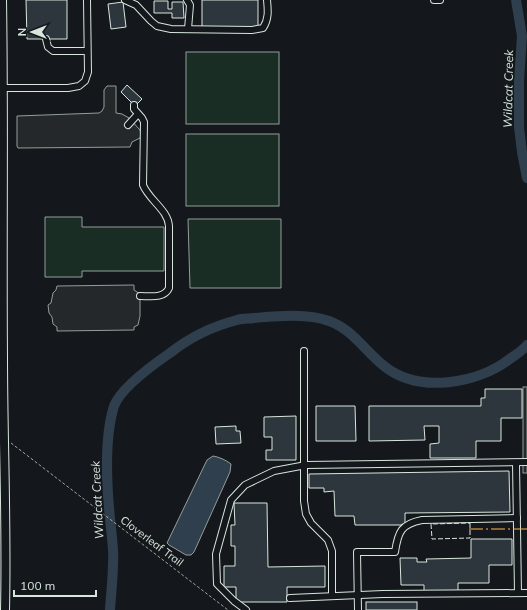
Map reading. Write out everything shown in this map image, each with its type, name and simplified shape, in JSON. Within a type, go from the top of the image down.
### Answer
[{"type":"main road","points":[[2,0],[3,88],[1,201],[5,610]]},
{"type":"lane","points":[[3,88],[68,88],[79,86],[85,81],[88,72],[87,0]]},
{"type":"lane","points":[[125,0],[136,5],[157,26],[171,29],[252,30],[263,28],[266,23],[268,16],[267,0]]},
{"type":"lane","points":[[187,0],[190,5],[188,29]]},
{"type":"lane","points":[[434,0],[440,0]]},
{"type":"lane","points":[[46,39],[48,47],[53,51],[87,51]]},
{"type":"lane","points":[[134,105],[134,109],[144,122],[144,185],[146,191],[168,218],[169,233],[168,292],[162,295],[140,296]]},
{"type":"lane","points":[[128,125],[138,114]]},
{"type":"lane","points":[[304,351],[304,501],[306,514],[311,523],[328,540],[332,551],[332,596]]},
{"type":"lane","points":[[246,610],[234,601],[217,584],[216,554],[231,500],[244,485],[274,471],[304,466],[527,462]]},
{"type":"lane","points":[[516,463],[518,593]]},
{"type":"lane","points":[[358,610],[357,552],[395,552],[397,536],[404,527],[412,522],[422,520],[517,518]]},
{"type":"lane","points":[[290,598],[358,595],[527,593]]},
{"type":"path","name":"Cloverleaf Trail","points":[[9,442],[228,610]]},
{"type":"green space","points":[[186,52],[279,52],[279,124],[186,124]]},
{"type":"green space","points":[[186,134],[279,134],[279,206],[186,206]]},
{"type":"green space","points":[[45,217],[82,217],[82,227],[164,227],[164,271],[82,271],[82,277],[45,277]]},
{"type":"green space","points":[[188,219],[281,219],[281,288],[190,288]]},
{"type":"shaded area","points":[[107,86],[116,86],[116,113],[122,114],[129,118],[140,130],[140,138],[132,142],[130,147],[18,148],[17,116],[99,113],[104,107],[104,90]]},
{"type":"shaded area","points":[[134,285],[134,290],[140,294],[140,316],[138,325],[134,327],[134,330],[57,331],[57,327],[53,324],[48,305],[51,303],[53,293],[57,286]]},
{"type":"shaded area","points":[[523,387],[527,387],[527,473],[523,473]]},
{"type":"water","points":[[213,456],[231,464],[230,472],[194,552],[191,555],[186,555],[167,543],[207,460]]},
{"type":"building","points":[[26,0],[67,0],[67,39],[27,39]]},
{"type":"building","points":[[202,0],[258,0],[258,27],[202,27]]},
{"type":"building","points":[[154,1],[168,1],[168,9],[172,9],[172,2],[183,2],[184,18],[172,18],[172,13],[154,13]]},
{"type":"building","points":[[123,2],[126,27],[111,29],[108,4]]},
{"type":"building","points":[[127,85],[142,99],[135,106],[121,92]]},
{"type":"building","points":[[485,389],[522,389],[522,418],[501,418],[501,441],[476,441],[476,458],[430,458],[430,444],[439,443],[439,426],[424,426],[425,440],[369,441],[369,406],[481,406],[481,398],[485,398]]},
{"type":"building","points":[[316,406],[355,406],[356,441],[316,441]]},
{"type":"building","points":[[296,416],[296,460],[266,460],[266,450],[272,450],[272,437],[264,437],[264,417]]},
{"type":"building","points":[[236,426],[236,431],[240,431],[241,443],[216,444],[215,427]]},
{"type":"building","points":[[509,471],[510,512],[405,513],[405,525],[355,525],[354,516],[335,516],[334,491],[324,492],[324,488],[309,488],[309,474]]},
{"type":"building","points":[[234,503],[267,503],[268,567],[325,566],[325,587],[287,587],[287,602],[236,602],[236,587],[224,587],[224,566],[235,566],[235,546],[231,546],[231,525],[235,525]]},
{"type":"building","points":[[471,539],[512,539],[512,565],[489,565],[489,583],[458,583],[458,591],[424,591],[424,585],[401,585],[400,558],[417,558],[417,562],[427,562],[426,559],[471,558]]},
{"type":"building","points":[[366,602],[417,602],[417,610],[366,610]]},
{"type":"waterway","name":"Wildcat Creek","points":[[516,0],[522,36],[519,81],[519,127],[527,178]]},
{"type":"waterway","name":"Wildcat Creek","points":[[110,610],[113,554],[107,483],[107,451],[108,435],[114,406],[123,392],[131,384],[155,363],[185,342],[211,329],[239,319],[282,316],[320,318],[345,329],[377,360],[398,375],[431,383],[466,379],[482,374],[498,367],[524,349],[527,345]]},
{"type":"fence","points":[[470,523],[470,538],[432,539],[431,524],[470,523]]},
{"type":"power","points":[[469,529],[527,529]]}]
